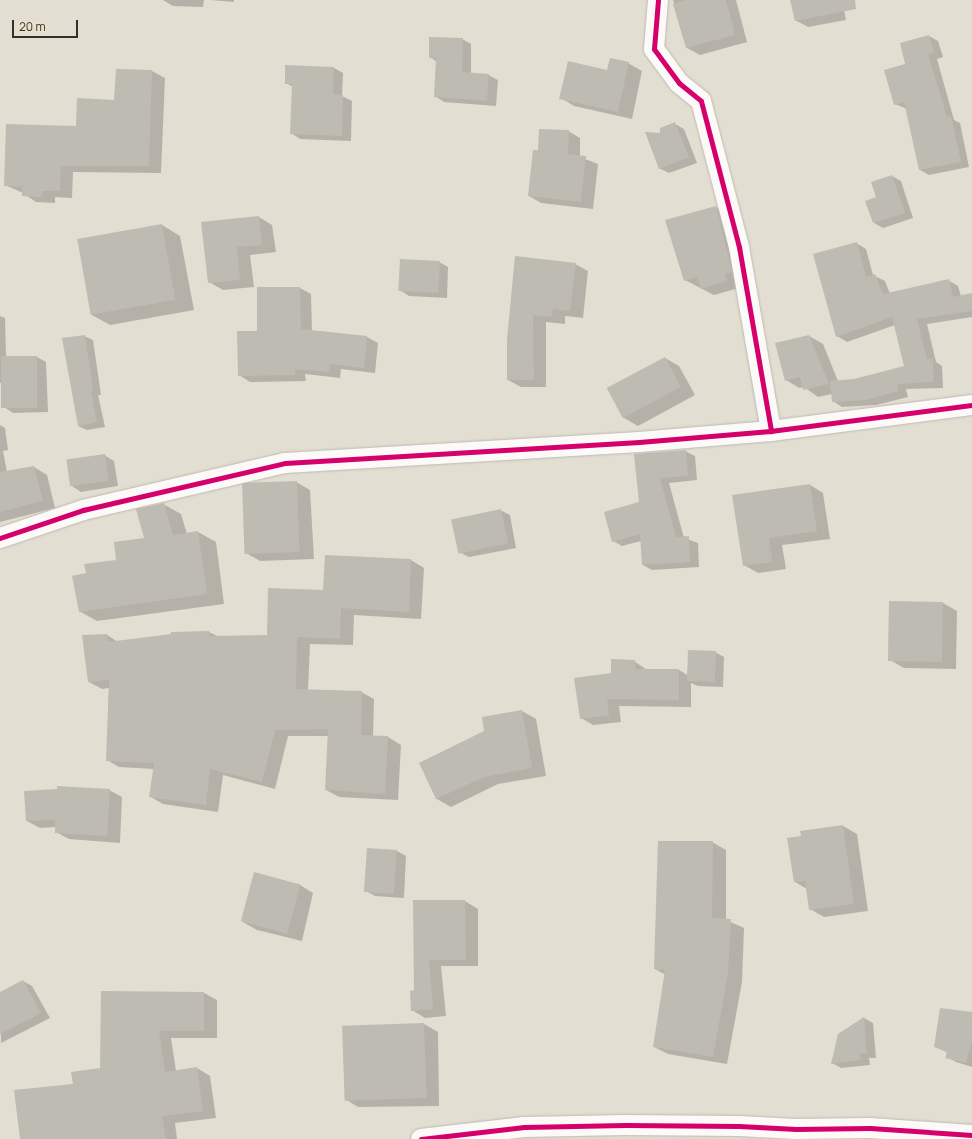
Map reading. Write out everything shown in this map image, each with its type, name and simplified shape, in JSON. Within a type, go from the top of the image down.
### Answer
[{"type":"street","points":[[658,0],[654,49],[680,83],[701,101],[739,247],[771,431]]},
{"type":"street","points":[[0,538],[83,510],[285,463],[639,442],[771,431],[972,405]]},
{"type":"street","points":[[422,1139],[524,1127],[739,1126],[783,1134],[870,1128],[972,1135]]},
{"type":"building","points":[[687,0],[726,0],[735,35],[686,48],[673,4]]},
{"type":"building","points":[[790,0],[855,0],[856,9],[795,21]]},
{"type":"building","points":[[929,35],[934,52],[928,54],[947,117],[951,116],[961,162],[919,170],[904,102],[894,105],[884,70],[905,64],[900,43]]},
{"type":"building","points":[[429,37],[463,38],[462,72],[489,74],[487,101],[434,97],[436,58],[429,58]]},
{"type":"building","points":[[610,58],[629,62],[618,112],[559,99],[568,61],[607,70]]},
{"type":"building","points":[[285,65],[334,67],[333,94],[343,95],[342,136],[290,134],[292,84],[285,84]]},
{"type":"building","points":[[116,69],[152,70],[149,166],[61,166],[60,191],[43,191],[42,197],[22,196],[22,187],[4,186],[6,124],[76,126],[77,98],[114,100]]},
{"type":"building","points":[[675,122],[689,157],[659,169],[645,132],[660,133],[660,128]]},
{"type":"building","points":[[539,129],[569,130],[568,154],[586,156],[581,202],[528,196],[533,150],[538,150]]},
{"type":"building","points":[[892,175],[905,213],[873,223],[865,201],[876,197],[871,182]]},
{"type":"building","points":[[716,206],[732,272],[725,274],[727,281],[701,289],[697,277],[684,281],[665,220]]},
{"type":"building","points":[[259,216],[262,245],[237,247],[240,280],[208,283],[201,222]]},
{"type":"building","points":[[162,224],[175,300],[91,315],[77,239]]},
{"type":"building","points":[[857,242],[866,277],[875,274],[883,294],[949,279],[953,297],[972,293],[972,311],[917,319],[927,359],[933,359],[934,382],[897,384],[899,391],[866,400],[832,402],[830,381],[854,379],[904,366],[892,317],[836,337],[813,254]]},
{"type":"building","points":[[515,256],[576,263],[570,311],[553,309],[552,317],[533,315],[534,380],[507,380],[507,339]]},
{"type":"building","points":[[400,259],[440,261],[438,293],[398,291]]},
{"type":"building","points":[[257,287],[300,287],[301,329],[367,336],[364,368],[330,364],[329,372],[295,369],[295,375],[238,376],[237,331],[257,331]]},
{"type":"building","points":[[85,335],[93,390],[91,391],[97,422],[78,426],[62,338]]},
{"type":"building","points":[[809,335],[829,384],[803,390],[800,377],[785,381],[775,343]]},
{"type":"building","points":[[1,356],[37,356],[37,408],[1,408]]},
{"type":"building","points":[[665,357],[681,387],[623,418],[607,388]]},
{"type":"building","points":[[686,450],[688,476],[660,478],[676,537],[689,536],[690,562],[642,565],[640,534],[612,542],[604,512],[639,502],[634,454]]},
{"type":"building","points":[[105,454],[109,481],[70,486],[66,459]]},
{"type":"building","points":[[34,466],[43,501],[0,512],[0,472]]},
{"type":"building","points":[[297,481],[299,552],[245,554],[242,483]]},
{"type":"building","points":[[810,484],[817,531],[769,538],[772,562],[743,566],[732,495]]},
{"type":"building","points":[[164,503],[173,535],[198,531],[207,594],[79,612],[72,576],[86,573],[84,564],[116,560],[114,542],[144,538],[136,509]]},
{"type":"building","points":[[501,509],[508,543],[458,554],[451,520]]},
{"type":"building","points":[[325,555],[411,559],[409,612],[341,608],[340,639],[297,637],[296,689],[362,691],[361,735],[388,736],[385,794],[325,790],[328,729],[275,730],[262,782],[210,769],[206,805],[149,797],[154,763],[106,761],[109,680],[88,682],[82,635],[107,634],[108,642],[171,634],[171,632],[209,631],[210,636],[267,635],[268,588],[323,590]]},
{"type":"building","points":[[889,601],[943,602],[942,662],[888,661]]},
{"type":"building","points":[[688,650],[716,651],[715,682],[687,681]]},
{"type":"building","points":[[611,659],[635,660],[635,669],[679,669],[679,700],[607,699],[609,715],[580,719],[574,678],[611,673]]},
{"type":"building","points":[[522,710],[532,768],[484,777],[436,799],[419,763],[484,731],[482,717]]},
{"type":"building","points":[[57,786],[110,789],[107,836],[55,833],[55,820],[26,821],[24,791],[57,789]]},
{"type":"building","points":[[843,825],[854,904],[809,910],[805,881],[794,882],[787,838],[801,836],[800,831]]},
{"type":"building","points":[[658,841],[713,841],[712,918],[731,919],[728,973],[713,1057],[653,1047],[665,970],[654,969]]},
{"type":"building","points":[[367,848],[397,850],[394,894],[364,892]]},
{"type":"building","points":[[254,872],[300,884],[287,934],[241,921]]},
{"type":"building","points":[[413,900],[465,900],[466,960],[429,960],[433,1009],[411,1011],[410,991],[414,990]]},
{"type":"building","points":[[23,980],[41,1013],[0,1034],[0,992]]},
{"type":"building","points":[[101,991],[204,992],[204,1031],[159,1031],[165,1072],[197,1067],[203,1111],[162,1116],[166,1139],[20,1139],[14,1090],[73,1084],[71,1072],[100,1068]]},
{"type":"building","points":[[940,1008],[972,1012],[972,1040],[966,1063],[945,1058],[947,1052],[934,1047]]},
{"type":"building","points":[[864,1017],[867,1054],[860,1053],[861,1060],[831,1064],[838,1034]]},
{"type":"building","points":[[424,1023],[427,1098],[345,1101],[342,1026]]},
{"type":"cycle path","points":[[658,0],[654,49],[679,83],[701,101],[739,247],[771,431]]},
{"type":"cycle path","points":[[0,538],[83,510],[285,463],[639,442],[771,431],[972,405]]},
{"type":"cycle path","points":[[421,1139],[524,1127],[625,1125],[739,1126],[796,1129],[870,1128],[972,1135]]}]
